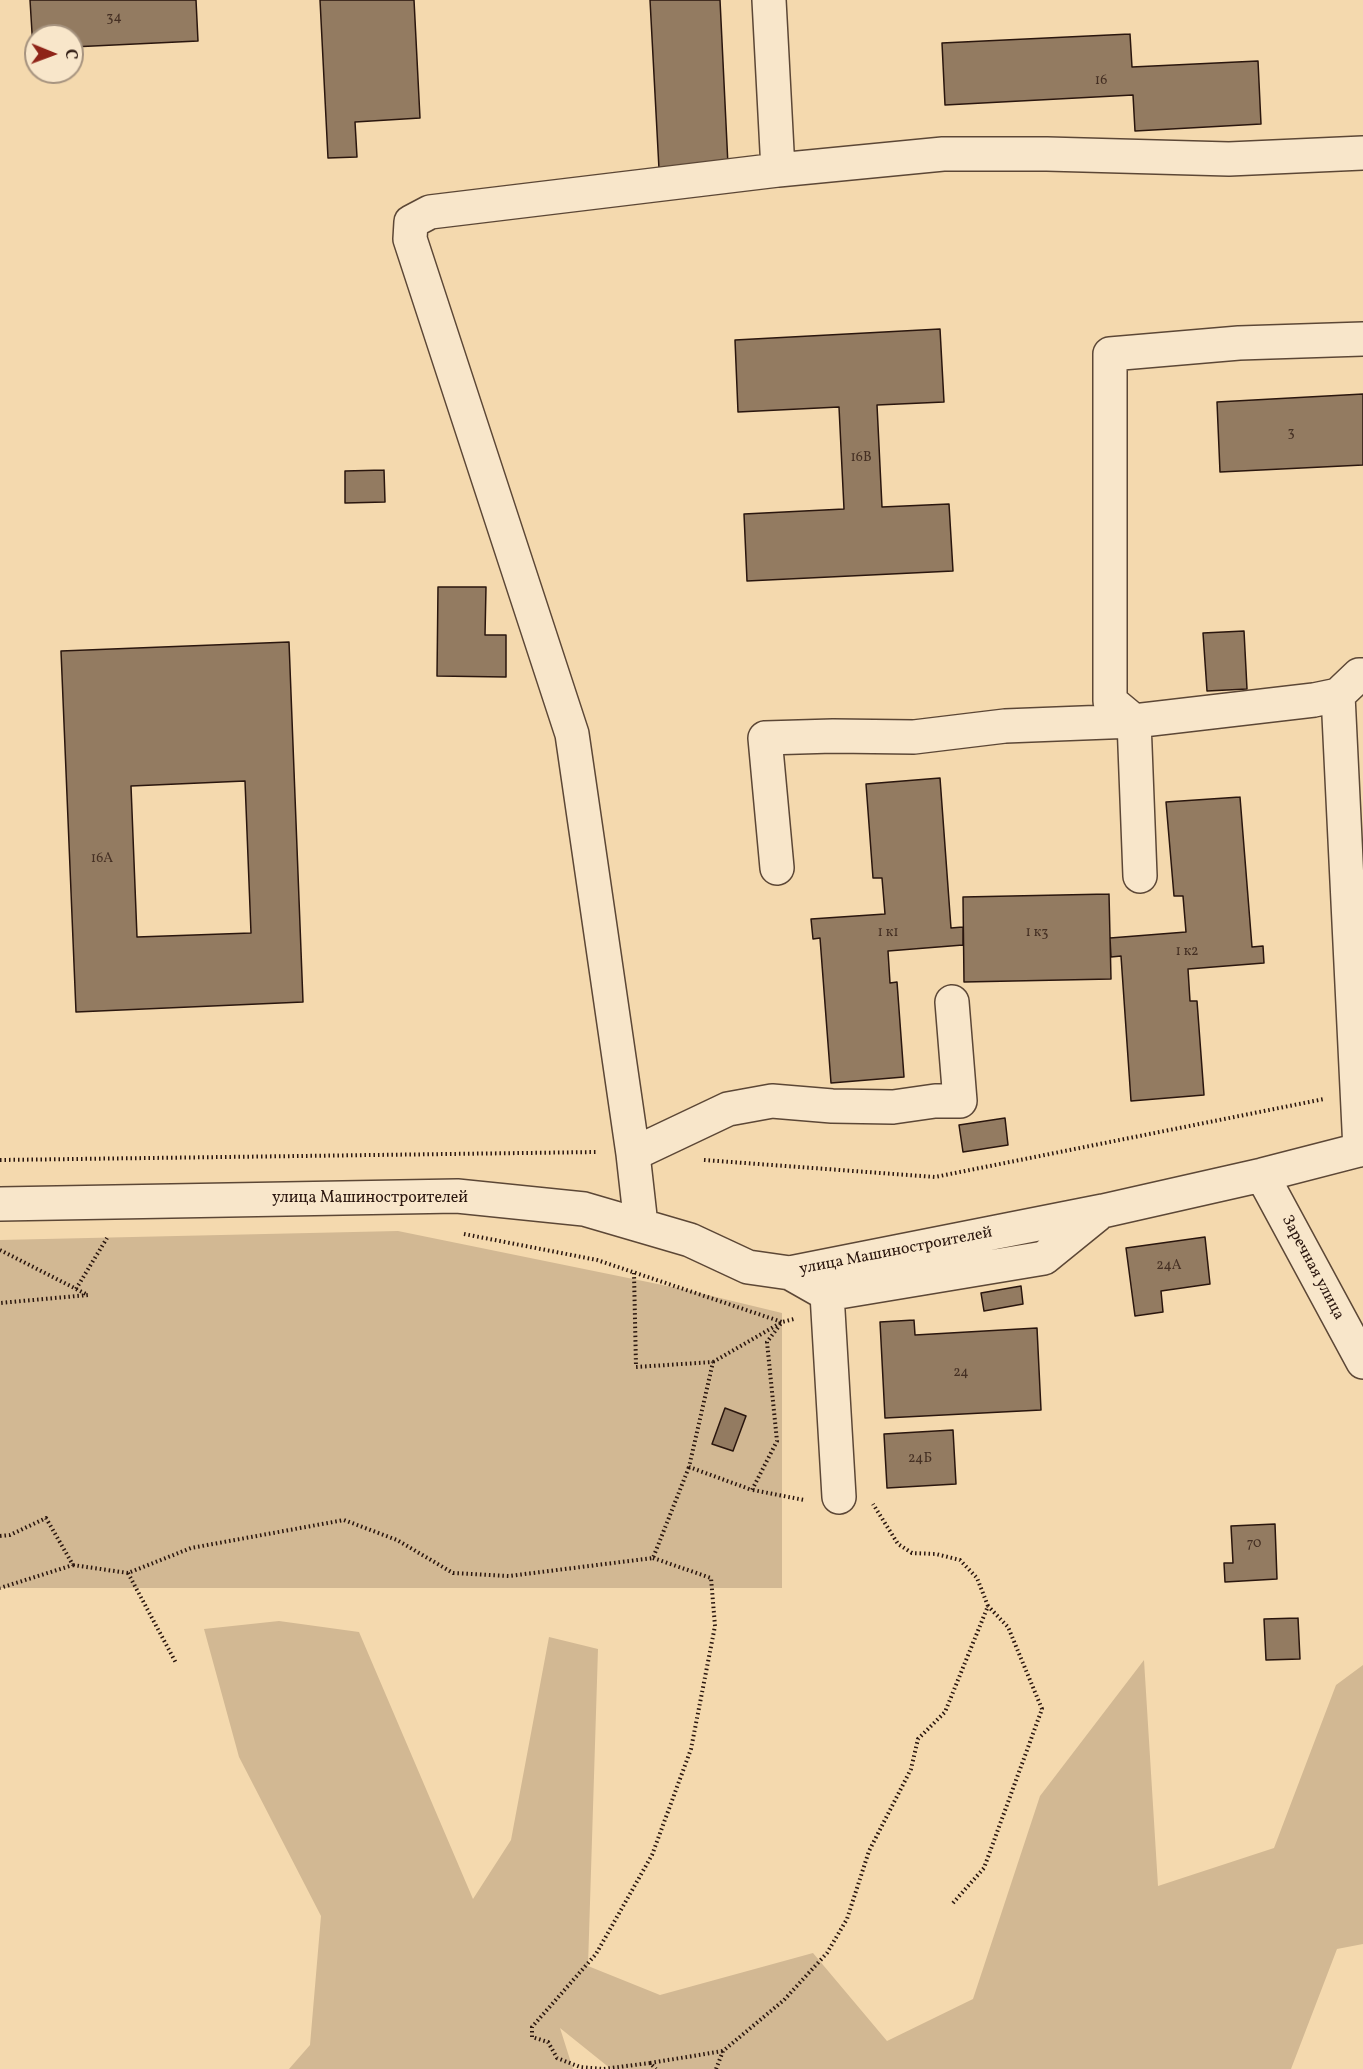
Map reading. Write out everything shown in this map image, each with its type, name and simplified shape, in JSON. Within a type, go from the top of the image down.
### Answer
[{"type":"street","points":[[769,0],[778,170]]},
{"type":"street","points":[[641,1225],[633,1154],[572,734],[410,239],[411,222],[430,212],[778,170],[943,154],[1047,154],[1229,159],[1363,153]]},
{"type":"street","points":[[1140,876],[1134,721],[1110,701],[1110,354],[1239,343],[1363,339]]},
{"type":"street","points":[[777,868],[765,738],[914,737],[1005,726],[1134,721],[1314,700],[1338,695],[1359,675],[1363,675]]},
{"type":"street","points":[[1338,695],[1357,1092],[1362,1149]]},
{"type":"street","points":[[633,1154],[728,1109],[772,1101],[832,1106],[893,1107],[935,1101],[960,1101],[952,1002]]},
{"type":"street","name":"улица Машиностроителей","points":[[0,1204],[458,1196],[584,1209],[690,1240],[748,1267],[790,1273],[1103,1210],[1262,1175],[1362,1149]]},
{"type":"street","name":"Заречная улица","points":[[1262,1175],[1363,1362]]},
{"type":"street","points":[[790,1273],[827,1294],[1044,1258],[1103,1210]]},
{"type":"street","points":[[827,1294],[839,1497]]},
{"type":"path","points":[[703,1159],[935,1177],[1357,1092]]},
{"type":"path","points":[[0,1160],[600,1152],[633,1154]]},
{"type":"path","points":[[76,1289],[111,1231]]},
{"type":"path","points":[[0,1250],[88,1295],[0,1303]]},
{"type":"path","points":[[653,1558],[689,1467],[713,1362],[636,1368],[634,1273],[782,1322],[767,1342],[777,1441],[752,1490]]},
{"type":"path","points":[[689,1467],[752,1490],[803,1500],[867,1495],[898,1544],[912,1553],[936,1554],[960,1560],[977,1578],[988,1606],[1008,1627],[1042,1709],[984,1868],[953,1904]]},
{"type":"path","points":[[0,1536],[10,1535],[46,1518],[74,1565]]},
{"type":"path","points":[[0,1588],[74,1565],[128,1573],[191,1548],[344,1520],[397,1540],[453,1572],[509,1576],[653,1558],[711,1578],[715,1626],[691,1749],[652,1855],[596,1954],[532,2027],[532,2037],[548,2042],[557,2058],[580,2067],[603,2069],[723,2051]]},
{"type":"path","points":[[128,1573],[176,1663]]},
{"type":"path","points":[[716,2069],[723,2051],[784,2000],[827,1953],[847,1919],[869,1851],[911,1769],[918,1739],[945,1712],[988,1606]]},
{"type":"path","points":[[650,2063],[656,2069]]},
{"type":"shaded area","points":[[398,1231],[687,1290],[782,1313],[782,1588],[0,1588],[0,1240]]},
{"type":"shaded area","points":[[279,1621],[359,1632],[473,1899],[511,1840],[549,1637],[598,1649],[588,1966],[660,1995],[813,1953],[887,2041],[973,1999],[1040,1796],[1144,1660],[1158,1886],[1274,1848],[1336,1685],[1363,1665],[1363,1944],[1337,1949],[1291,2069],[611,2069],[560,2028],[573,2069],[289,2069],[310,2045],[321,1916],[239,1757],[204,1629]]},
{"type":"building","points":[[30,0],[196,0],[198,41],[84,46],[84,24],[31,24]]},
{"type":"building","points":[[320,0],[414,0],[420,118],[355,122],[357,157],[328,158]]},
{"type":"building","points":[[650,0],[720,0],[728,165],[659,169]]},
{"type":"building","points":[[1130,34],[1132,67],[1258,61],[1261,124],[1135,131],[1133,95],[945,105],[942,43]]},
{"type":"building","points":[[940,329],[944,402],[877,405],[882,507],[949,504],[953,571],[747,581],[744,514],[844,509],[839,407],[738,412],[735,340]]},
{"type":"building","points":[[1363,394],[1363,465],[1220,472],[1217,402]]},
{"type":"building","points":[[384,470],[385,502],[345,503],[345,471]]},
{"type":"building","points":[[438,587],[486,587],[485,635],[506,635],[506,677],[437,676]]},
{"type":"building","points":[[1244,631],[1247,689],[1207,691],[1203,633]]},
{"type":"building","points":[[289,642],[303,1002],[76,1012],[61,651]],"holes":[[[245,781],[251,933],[137,937],[131,786]]]},
{"type":"building","points":[[940,778],[951,928],[963,927],[963,945],[888,951],[890,983],[897,982],[904,1077],[831,1083],[820,938],[813,939],[811,919],[885,914],[882,878],[873,878],[866,784]]},
{"type":"building","points":[[1240,797],[1252,947],[1263,946],[1264,963],[1188,969],[1190,1001],[1197,1001],[1204,1095],[1131,1101],[1121,956],[1111,957],[1110,938],[1186,932],[1183,896],[1174,896],[1166,802]]},
{"type":"building","points":[[1109,894],[1111,979],[964,982],[963,897]]},
{"type":"building","points":[[1005,1118],[1008,1145],[963,1152],[959,1125]]},
{"type":"building","points":[[1205,1237],[1210,1284],[1161,1291],[1163,1312],[1135,1316],[1126,1248]]},
{"type":"building","points":[[1021,1286],[1023,1304],[984,1311],[981,1293]]},
{"type":"building","points":[[914,1320],[915,1335],[1037,1328],[1041,1410],[885,1418],[880,1322]]},
{"type":"building","points":[[725,1408],[746,1416],[733,1451],[712,1444]]},
{"type":"building","points":[[953,1430],[956,1484],[887,1488],[884,1434]]},
{"type":"building","points":[[1275,1524],[1277,1579],[1225,1582],[1224,1563],[1233,1563],[1231,1526]]},
{"type":"building","points":[[1298,1618],[1300,1659],[1266,1660],[1264,1619]]}]
